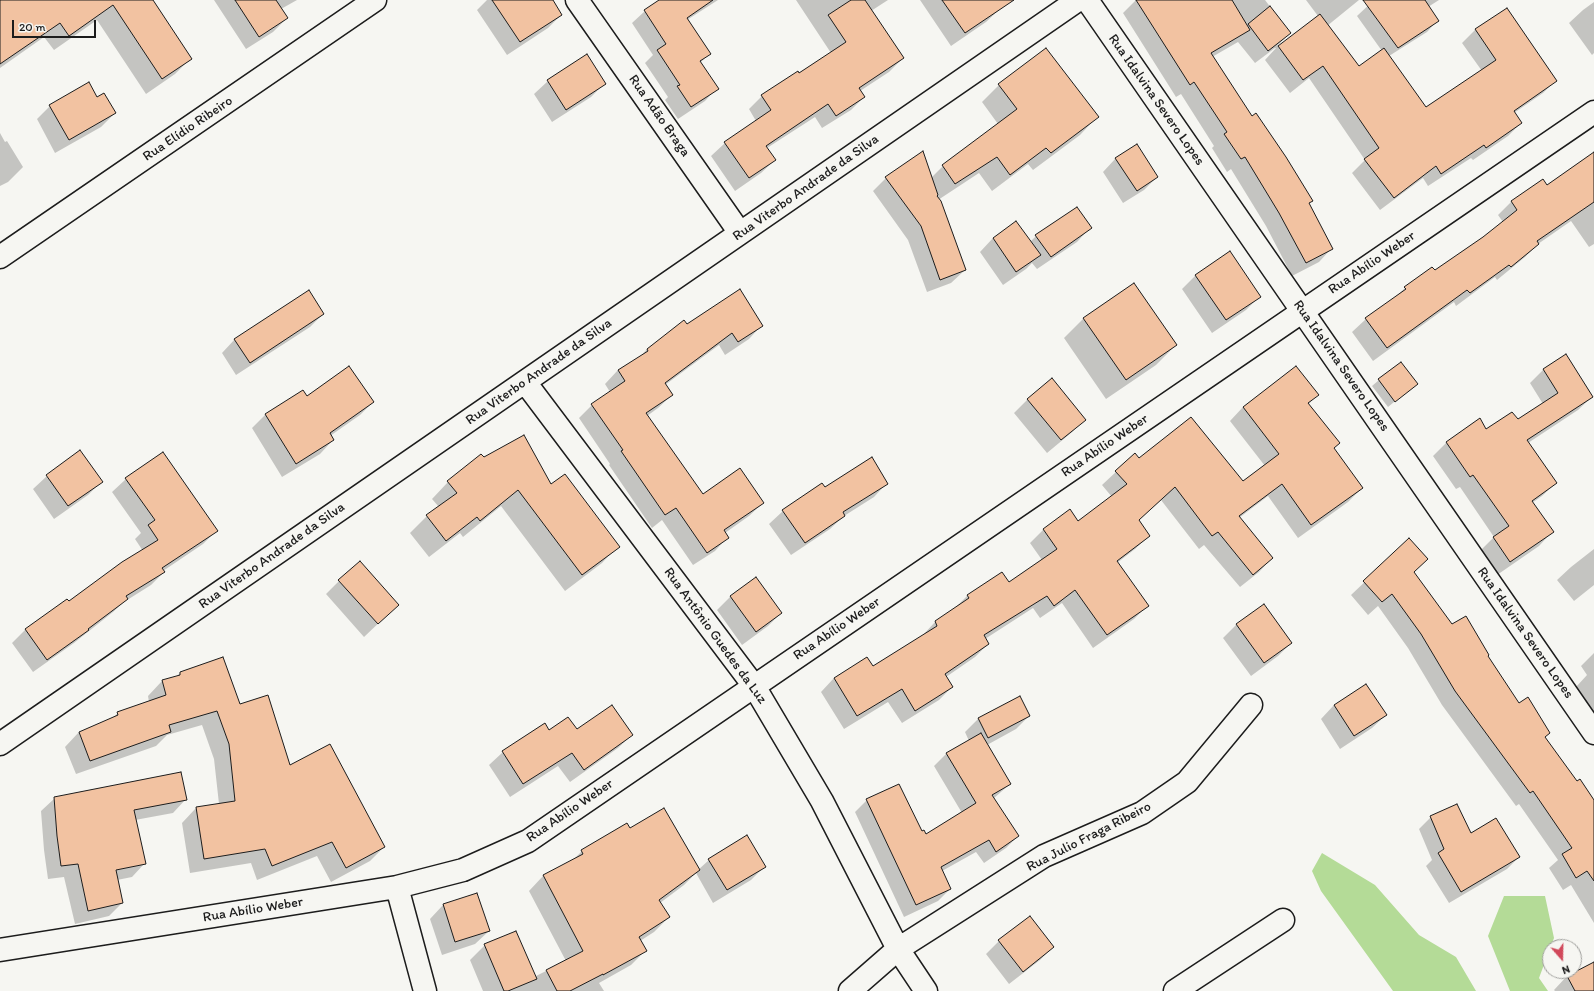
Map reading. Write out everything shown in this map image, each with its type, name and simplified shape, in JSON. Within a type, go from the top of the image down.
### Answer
[{"type":"street","name":"Rua Elídio Ribeiro","points":[[0,257],[375,0]]},
{"type":"street","name":"Rua Adão Braga","points":[[577,0],[740,233]]},
{"type":"street","name":"Rua Viterbo Andrade da Silva","points":[[0,744],[1078,0]]},
{"type":"street","name":"Rua Idalvina Severo Lopes","points":[[1087,0],[1594,733]]},
{"type":"street","name":"Rua Abílio Weber","points":[[0,950],[397,887],[463,870],[528,841],[1594,112]]},
{"type":"street","name":"Rua Antônio Guedes da Luz","points":[[525,382],[754,686],[822,801],[898,949],[926,991]]},
{"type":"street","name":"Rua Julio Fraga Ribeiro","points":[[850,991],[898,949],[1044,856],[1142,813],[1187,782],[1251,705]]},
{"type":"street","points":[[397,887],[425,991]]},
{"type":"street","points":[[1175,991],[1283,920]]},
{"type":"green space","points":[[1322,853],[1375,885],[1419,935],[1456,957],[1476,991],[1393,991],[1321,891],[1312,871]]},
{"type":"green space","points":[[1504,896],[1545,896],[1554,938],[1542,939],[1542,970],[1539,978],[1548,991],[1510,991],[1488,936]]},
{"type":"building","points":[[0,0],[153,0],[192,59],[162,79],[113,5],[69,36],[60,23],[0,64]]},
{"type":"building","points":[[235,0],[276,0],[288,18],[259,37]]},
{"type":"building","points":[[492,0],[553,0],[562,15],[520,42]]},
{"type":"building","points":[[659,0],[713,0],[687,18],[711,54],[700,61],[719,89],[691,107],[677,86],[680,85],[657,50],[666,44],[644,10]]},
{"type":"building","points":[[851,0],[865,0],[904,58],[859,88],[865,97],[836,116],[828,104],[766,146],[776,160],[749,178],[724,142],[771,110],[761,95],[798,71],[799,73],[846,42],[828,15]]},
{"type":"building","points":[[942,0],[1014,0],[965,33]]},
{"type":"building","points":[[1136,0],[1232,0],[1250,30],[1211,53],[1252,116],[1256,113],[1286,157],[1313,201],[1309,203],[1333,249],[1306,263],[1279,213],[1245,157],[1241,159],[1224,134],[1227,132],[1194,82],[1190,85]]},
{"type":"building","points":[[1363,0],[1425,0],[1439,21],[1398,48]]},
{"type":"building","points":[[1270,6],[1291,33],[1268,51],[1248,24]]},
{"type":"building","points":[[1507,8],[1557,81],[1514,111],[1522,123],[1486,148],[1484,145],[1441,174],[1436,166],[1394,198],[1364,159],[1379,148],[1323,66],[1303,80],[1278,46],[1320,14],[1359,66],[1384,48],[1426,107],[1496,60],[1475,29]]},
{"type":"building","points":[[1046,48],[1099,117],[1051,153],[1046,148],[1010,175],[997,157],[955,184],[942,165],[1017,109],[998,84]]},
{"type":"building","points":[[587,54],[606,84],[566,110],[547,80]]},
{"type":"building","points":[[89,82],[97,97],[104,93],[116,113],[69,140],[49,105]]},
{"type":"building","points":[[1137,144],[1158,177],[1137,191],[1115,158]]},
{"type":"building","points":[[923,151],[938,195],[937,196],[941,201],[966,270],[940,280],[921,226],[885,177]]},
{"type":"building","points":[[1594,152],[1594,202],[1537,241],[1539,244],[1511,267],[1509,265],[1470,293],[1467,290],[1387,348],[1365,318],[1406,289],[1404,287],[1432,267],[1435,270],[1483,237],[1517,210],[1511,201],[1543,179],[1547,185]]},
{"type":"building","points":[[1077,207],[1092,228],[1051,257],[1035,235]]},
{"type":"building","points":[[1016,221],[1041,255],[1016,272],[993,238]]},
{"type":"building","points":[[1230,251],[1261,297],[1226,320],[1195,275]]},
{"type":"building","points":[[1134,283],[1177,345],[1126,380],[1083,318]]},
{"type":"building","points":[[740,289],[763,326],[738,342],[732,333],[665,383],[673,395],[646,413],[703,494],[740,468],[764,503],[724,530],[729,538],[707,553],[676,508],[665,515],[591,404],[625,381],[618,370],[648,351],[647,349],[684,320],[687,324]]},
{"type":"building","points":[[309,290],[324,314],[250,363],[234,339]]},
{"type":"building","points":[[1566,354],[1593,397],[1527,440],[1557,483],[1532,501],[1554,532],[1510,562],[1493,537],[1509,526],[1473,475],[1470,477],[1446,442],[1480,418],[1486,429],[1512,412],[1518,419],[1558,393],[1543,369]]},
{"type":"building","points":[[1401,362],[1418,384],[1395,402],[1378,379]]},
{"type":"building","points":[[349,366],[374,402],[330,433],[334,440],[296,464],[265,414],[303,390],[307,396]]},
{"type":"building","points":[[1296,366],[1319,395],[1308,403],[1340,443],[1334,448],[1363,488],[1311,525],[1282,484],[1239,516],[1273,558],[1253,575],[1218,532],[1212,536],[1175,487],[1139,520],[1150,536],[1117,561],[1149,606],[1107,635],[1075,590],[1054,606],[1047,596],[984,635],[989,644],[945,674],[953,687],[915,711],[902,689],[857,716],[834,678],[867,657],[873,666],[937,626],[935,621],[969,598],[967,595],[1002,572],[1009,582],[1057,549],[1043,529],[1070,509],[1078,521],[1127,484],[1115,471],[1135,453],[1139,458],[1191,417],[1243,481],[1279,454],[1243,407]]},
{"type":"building","points":[[1052,378],[1086,420],[1061,440],[1027,399]]},
{"type":"building","points":[[524,435],[551,484],[565,474],[620,547],[582,575],[518,490],[480,521],[477,517],[446,541],[426,515],[457,493],[447,481],[481,454],[484,457]]},
{"type":"building","points":[[80,450],[103,482],[68,506],[46,475]]},
{"type":"building","points":[[163,452],[218,531],[162,568],[165,572],[126,596],[128,599],[88,629],[89,630],[47,660],[25,629],[67,599],[69,601],[122,562],[158,540],[148,525],[155,520],[125,478]]},
{"type":"building","points":[[872,457],[888,484],[843,512],[845,516],[805,543],[782,510],[822,483],[825,487]]},
{"type":"building","points":[[1409,538],[1428,559],[1414,572],[1452,624],[1466,616],[1489,655],[1488,656],[1519,703],[1528,697],[1550,733],[1545,737],[1577,781],[1580,779],[1594,800],[1594,881],[1587,871],[1576,878],[1562,854],[1572,848],[1533,791],[1530,793],[1455,691],[1421,634],[1392,594],[1382,602],[1363,581]]},
{"type":"building","points":[[360,561],[399,605],[378,624],[338,580]]},
{"type":"building","points":[[756,577],[782,613],[756,632],[730,596]]},
{"type":"building","points":[[1264,604],[1292,643],[1264,663],[1236,624]]},
{"type":"building","points":[[223,657],[240,704],[268,695],[290,765],[330,744],[385,847],[346,868],[332,842],[272,866],[265,849],[204,859],[196,807],[235,801],[229,744],[217,711],[169,725],[171,732],[90,761],[79,732],[118,715],[117,712],[166,695],[162,680],[180,675],[180,672]]},
{"type":"building","points":[[1366,684],[1387,715],[1354,736],[1334,705]]},
{"type":"building","points":[[1020,696],[1030,716],[988,738],[978,718]]},
{"type":"building","points":[[612,705],[633,735],[584,770],[572,753],[523,784],[502,751],[545,723],[549,730],[568,717],[577,729]]},
{"type":"building","points":[[981,733],[1011,784],[992,795],[1019,836],[996,852],[989,840],[941,867],[951,889],[916,905],[866,799],[899,784],[922,831],[924,830],[926,834],[976,803],[946,753]]},
{"type":"building","points":[[181,772],[187,800],[134,810],[146,864],[116,870],[123,903],[88,911],[78,864],[61,866],[54,797]]},
{"type":"building","points":[[1457,804],[1471,833],[1496,818],[1520,857],[1461,892],[1438,853],[1444,849],[1430,816]]},
{"type":"building","points":[[664,808],[700,870],[659,900],[670,917],[639,937],[647,951],[570,991],[557,991],[546,970],[583,951],[543,875],[583,854],[581,850],[627,823],[630,828]]},
{"type":"building","points":[[747,835],[766,867],[727,890],[708,859]]},
{"type":"building","points":[[477,893],[490,931],[455,942],[443,904]]},
{"type":"building","points":[[1030,916],[1054,947],[1023,972],[998,940]]},
{"type":"building","points":[[516,931],[537,979],[508,991],[504,991],[484,944]]},
{"type":"building","points":[[1594,962],[1594,991],[1575,991],[1569,979],[1582,979],[1582,968]]}]
